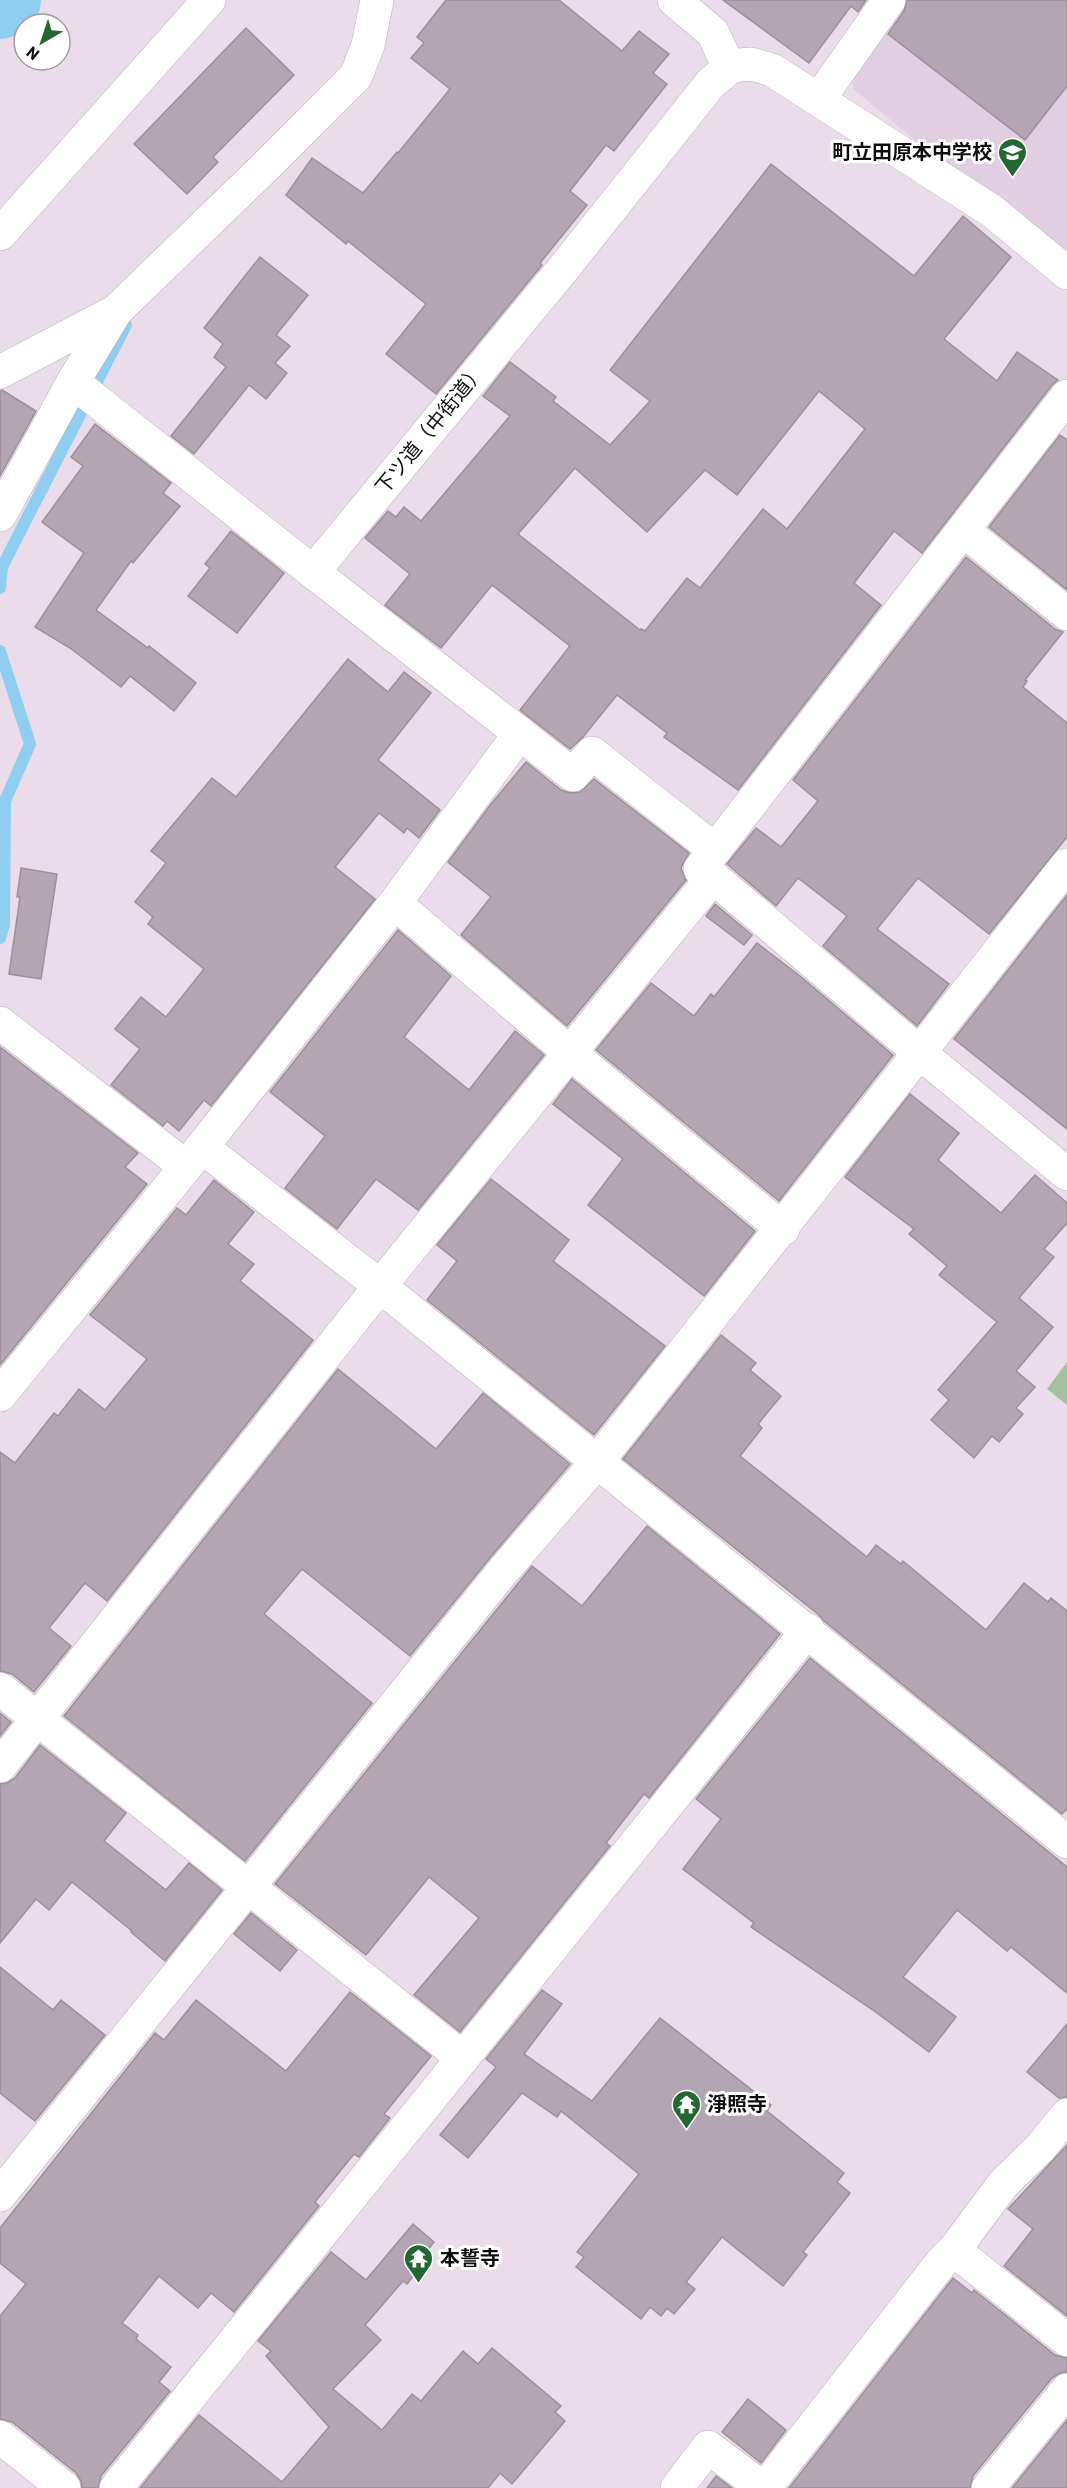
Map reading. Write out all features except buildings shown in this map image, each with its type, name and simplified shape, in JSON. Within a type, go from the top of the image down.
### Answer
[{"type":"street","points":[[0,234],[209,0]]},
{"type":"street","points":[[0,514],[73,382],[116,311],[356,76],[368,45],[377,0]]},
{"type":"street","points":[[674,0],[713,33],[720,75],[751,64],[762,66],[819,99],[992,211],[1067,273]]},
{"type":"street","points":[[819,99],[889,0]]},
{"type":"street","name":"下ツ道（中街道）","points":[[314,572],[720,75]]},
{"type":"street","points":[[0,372],[116,311]]},
{"type":"street","points":[[73,382],[573,776],[592,753],[921,1054],[1067,1174]]},
{"type":"street","points":[[0,1766],[380,1286],[570,1053],[963,530],[1067,396]]},
{"type":"street","points":[[963,530],[1067,614]]},
{"type":"street","points":[[0,1395],[395,903],[520,733]]},
{"type":"street","points":[[0,2195],[502,1571],[597,1462],[921,1054],[1067,865]]},
{"type":"street","points":[[395,903],[570,1053],[783,1229]]},
{"type":"street","points":[[0,1023],[380,1286],[808,1630],[1067,1842]]},
{"type":"street","points":[[116,2488],[808,1630]]},
{"type":"street","points":[[0,1689],[463,2058]]},
{"type":"street","points":[[677,2488],[708,2447],[764,2488],[941,2263],[954,2250],[1004,2182],[1040,2148],[1067,2115]]},
{"type":"street","points":[[954,2250],[1067,2340]]},
{"type":"street","points":[[988,2488],[1067,2390]]},
{"type":"street","points":[[0,2437],[64,2488]]},
{"type":"shaded area","name":"町立田原本中学校","points":[[900,0],[1067,0],[1067,265],[853,89],[853,64]]},
{"type":"green space","points":[[1067,1362],[1067,1405],[1047,1389]]},
{"type":"waterway","points":[[0,5],[7,0]]},
{"type":"waterway","points":[[0,588],[2,567],[126,325]]},
{"type":"waterway","points":[[0,651],[30,744],[5,801],[4,924],[0,938]]},
{"type":"place","name":"町立田原本中学校","points":[[1013,178]]},
{"type":"place","name":"淨照寺","points":[[686,2130]]},
{"type":"place","name":"本誓寺","points":[[419,2284]]}]
